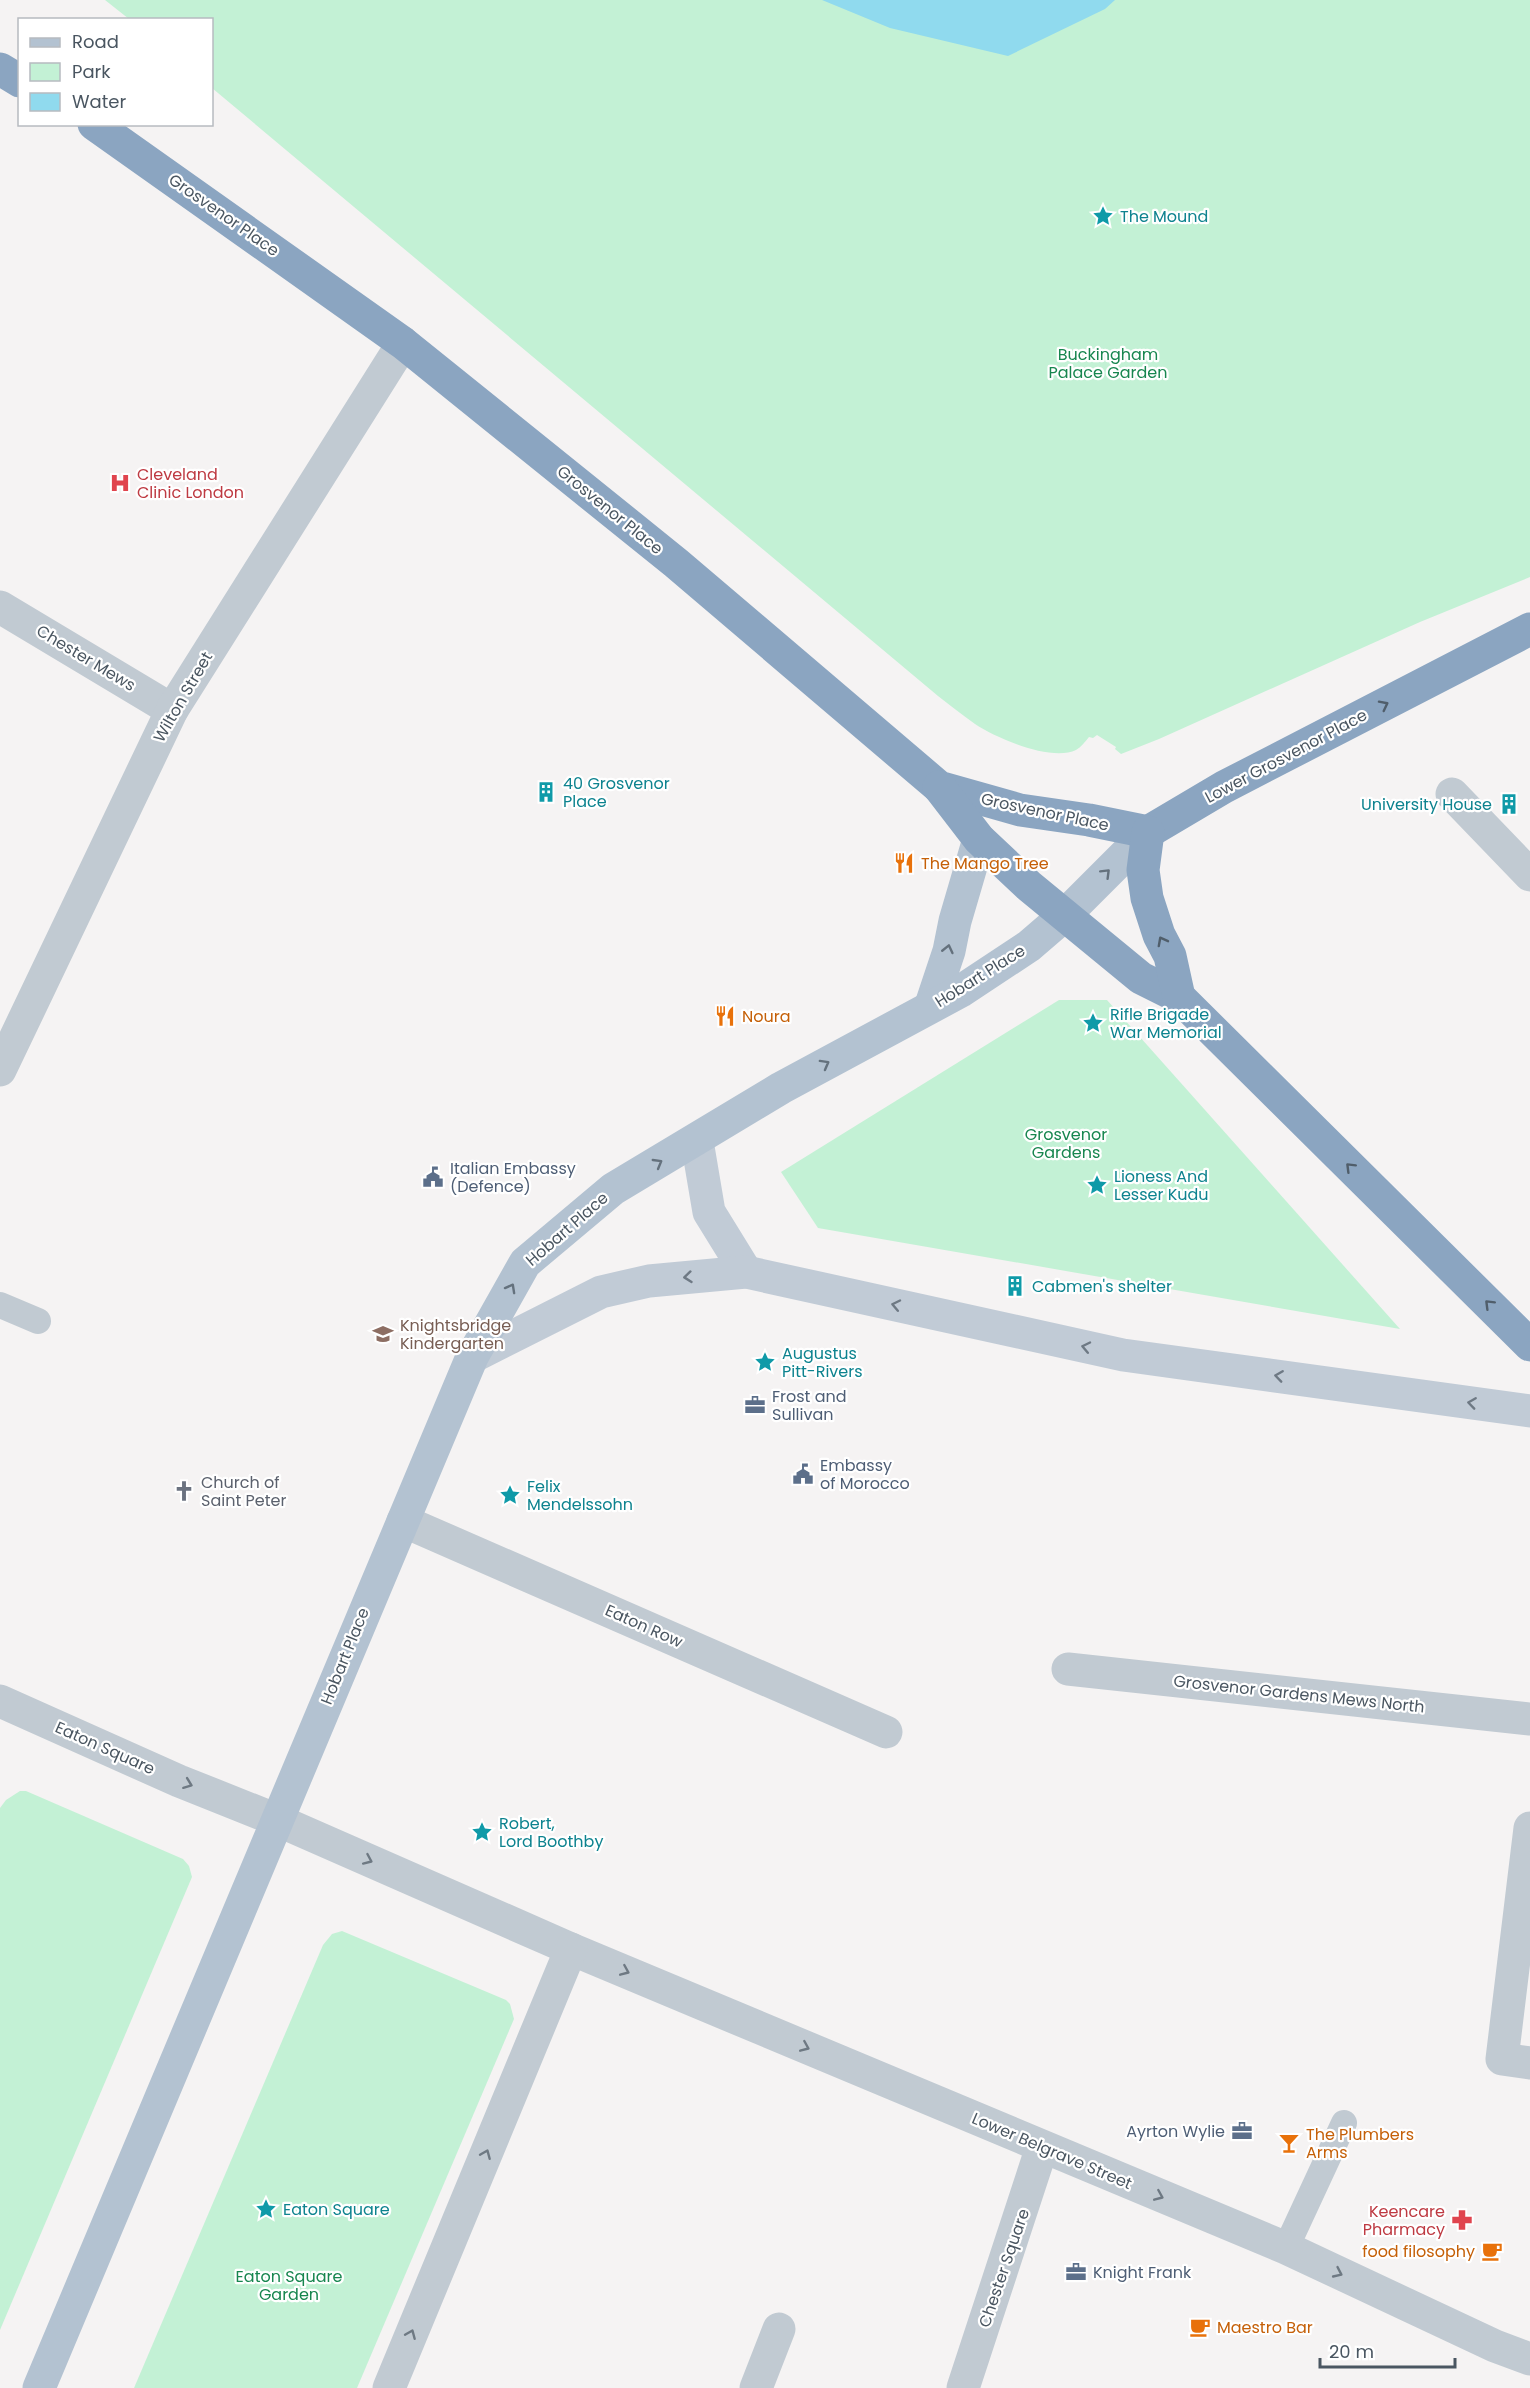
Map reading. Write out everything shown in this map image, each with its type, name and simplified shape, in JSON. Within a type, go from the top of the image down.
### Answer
[{"type":"highway","points":[[0,69],[18,80]]},
{"type":"highway","name":"Grosvenor Place","points":[[97,126],[403,343],[676,563],[939,787],[1020,810],[1089,820],[1148,832]]},
{"type":"highway","name":"Lower Grosvenor Place","points":[[1148,832],[1224,787],[1530,629]]},
{"type":"highway","points":[[939,787],[979,839],[1029,886],[1140,978],[1179,997],[1530,1345]]},
{"type":"highway","points":[[1148,832],[1143,870],[1147,898],[1159,935],[1170,956],[1179,997]]},
{"type":"main road","name":"Lower Grosvenor Place","points":[[1065,915],[1148,832]]},
{"type":"main road","points":[[932,1005],[979,839]]},
{"type":"main road","name":"Hobart Place","points":[[277,1820],[472,1357],[525,1263],[613,1189],[697,1141],[781,1088],[961,991],[1029,946],[1065,915]]},
{"type":"main road","points":[[697,1141],[709,1212],[746,1272]]},
{"type":"main road","points":[[472,1357],[601,1292],[649,1281],[746,1272],[1123,1355],[1530,1411]]},
{"type":"main road","points":[[39,2388],[277,1820]]},
{"type":"street","name":"Wilton Street","points":[[0,1070],[172,710],[403,343]]},
{"type":"street","name":"Chester Mews","points":[[0,607],[172,710]]},
{"type":"street","points":[[1452,794],[1530,875]]},
{"type":"street","name":"Eaton Row","points":[[403,1521],[886,1732]]},
{"type":"street","name":"Grosvenor Gardens Mews North","points":[[1068,1669],[1530,1719]]},
{"type":"street","name":"Eaton Square","points":[[0,1701],[179,1781],[277,1820],[571,1949]]},
{"type":"street","points":[[1530,1828],[1502,2059],[1530,2063]]},
{"type":"street","points":[[389,2388],[571,1949]]},
{"type":"street","name":"Lower Belgrave Street","points":[[571,1949],[1286,2248],[1495,2346],[1530,2359]]},
{"type":"street","name":"Chester Square","points":[[963,2388],[1042,2147]]},
{"type":"street","points":[[756,2388],[779,2329]]},
{"type":"lane","points":[[0,1305],[38,1321]]},
{"type":"lane","points":[[1286,2248],[1344,2123]]},
{"type":"green space","name":"Buckingham Palace Garden","points":[[105,0],[1530,0],[1530,577],[1420,622],[1121,754],[1115,749],[1116,747],[1097,735],[1093,738],[1089,737],[1076,750],[1065,753],[1039,751],[1010,742],[975,724],[938,696],[213,89],[213,18],[128,18]]},
{"type":"green space","name":"Grosvenor Gardens","points":[[1059,1000],[1107,1000],[1400,1329],[818,1228],[781,1172]]},
{"type":"green space","points":[[20,1791],[26,1791],[183,1859],[189,1866],[192,1877],[0,2330],[0,1808],[6,1800]]},
{"type":"green space","name":"Eaton Square Garden","points":[[342,1931],[506,2000],[510,2004],[514,2019],[357,2388],[134,2388],[323,1945],[332,1934]]},
{"type":"water","points":[[822,0],[1115,0],[1105,9],[1008,56],[890,28]]},
{"type":"place","name":"The Mound","points":[[1103,216]]},
{"type":"place","name":"Cleveland Clinic London","points":[[120,483]]},
{"type":"place","name":"40 Grosvenor Place","points":[[546,792]]},
{"type":"place","name":"University House","points":[[1509,804]]},
{"type":"place","name":"The Mango Tree","points":[[904,863]]},
{"type":"place","name":"Noura","points":[[725,1016]]},
{"type":"place","name":"Rifle Brigade War Memorial","points":[[1093,1023]]},
{"type":"place","name":"Italian Embassy (Defence)","points":[[433,1177]]},
{"type":"place","name":"Lioness And Lesser Kudu","points":[[1097,1185]]},
{"type":"place","name":"Cabmen's shelter","points":[[1015,1286]]},
{"type":"place","name":"Knightsbridge Kindergarten","points":[[383,1334]]},
{"type":"place","name":"Augustus Pitt-Rivers","points":[[765,1362]]},
{"type":"place","name":"Frost and Sullivan","points":[[755,1405]]},
{"type":"place","name":"Embassy of Morocco","points":[[803,1474]]},
{"type":"place","name":"Church of Saint Peter","points":[[184,1491]]},
{"type":"place","name":"Felix Mendelssohn","points":[[510,1495]]},
{"type":"place","name":"Robert, Lord Boothby","points":[[482,1832]]},
{"type":"place","name":"Ayrton Wylie","points":[[1242,2131]]},
{"type":"place","name":"The Plumbers Arms","points":[[1289,2143]]},
{"type":"place","name":"Eaton Square","points":[[266,2209]]},
{"type":"place","name":"Keencare Pharmacy","points":[[1462,2220]]},
{"type":"place","name":"food filosophy","points":[[1492,2251]]},
{"type":"place","name":"Knight Frank","points":[[1076,2272]]},
{"type":"place","name":"Maestro Bar","points":[[1200,2327]]}]
